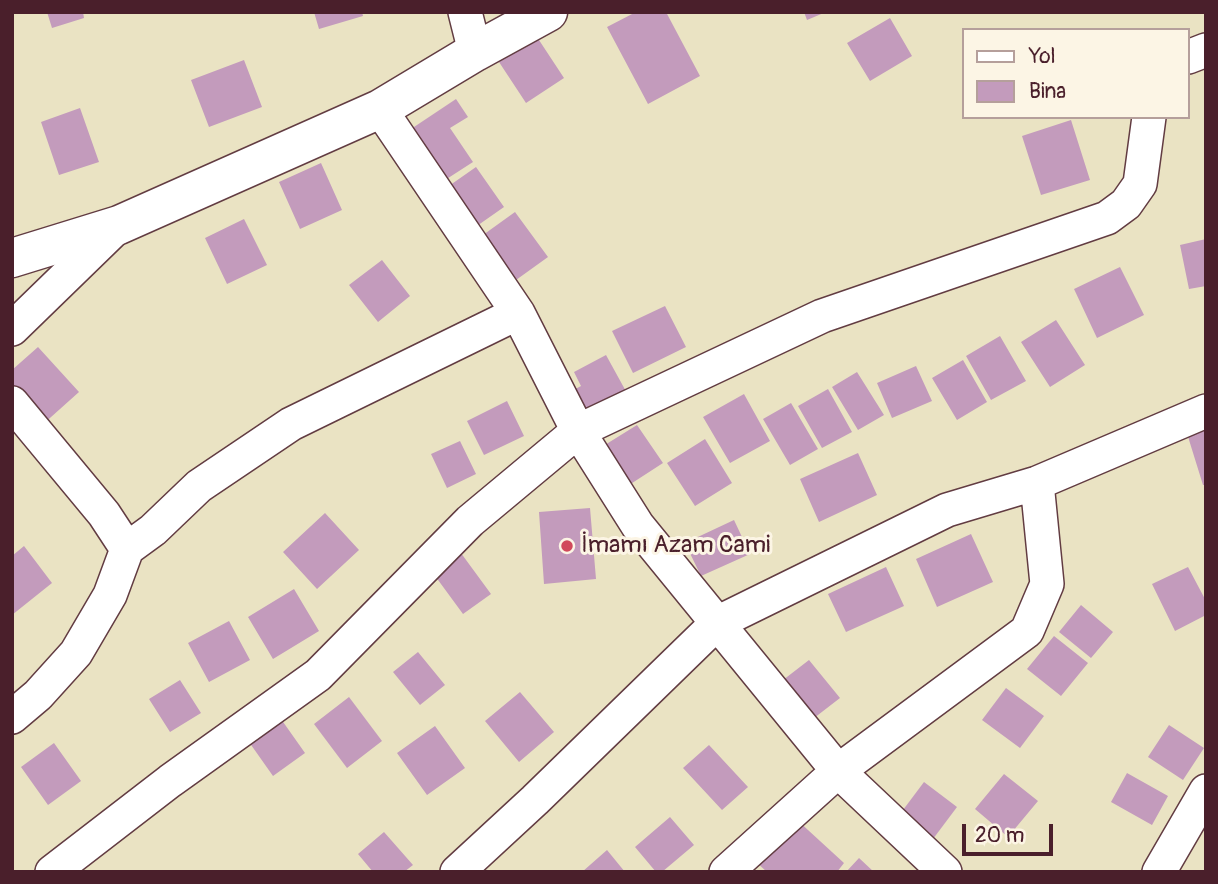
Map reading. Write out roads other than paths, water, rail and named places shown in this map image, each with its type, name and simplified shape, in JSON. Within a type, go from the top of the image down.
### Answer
[{"type":"street","points":[[465,12],[475,52]]},
{"type":"street","points":[[12,258],[119,225],[380,109],[548,12]]},
{"type":"street","points":[[380,109],[518,313],[578,431],[638,526],[838,771],[945,872]]},
{"type":"street","points":[[52,872],[170,781],[318,676],[470,521],[578,431],[822,316],[1107,218],[1126,204],[1140,184],[1149,119]]},
{"type":"street","points":[[12,329],[119,225]]},
{"type":"street","points":[[12,717],[38,695],[76,653],[110,595],[127,549],[153,530],[199,486],[291,424],[518,313]]},
{"type":"street","points":[[12,403],[104,514],[127,549]]},
{"type":"street","points":[[457,872],[717,623],[947,510],[1037,483],[1206,411]]},
{"type":"street","points":[[726,872],[838,771],[1027,631],[1047,584],[1037,483]]},
{"type":"street","points":[[1159,872],[1206,791]]},
{"type":"place","name":"İmamı Azam Cami","points":[[567,546]]}]
